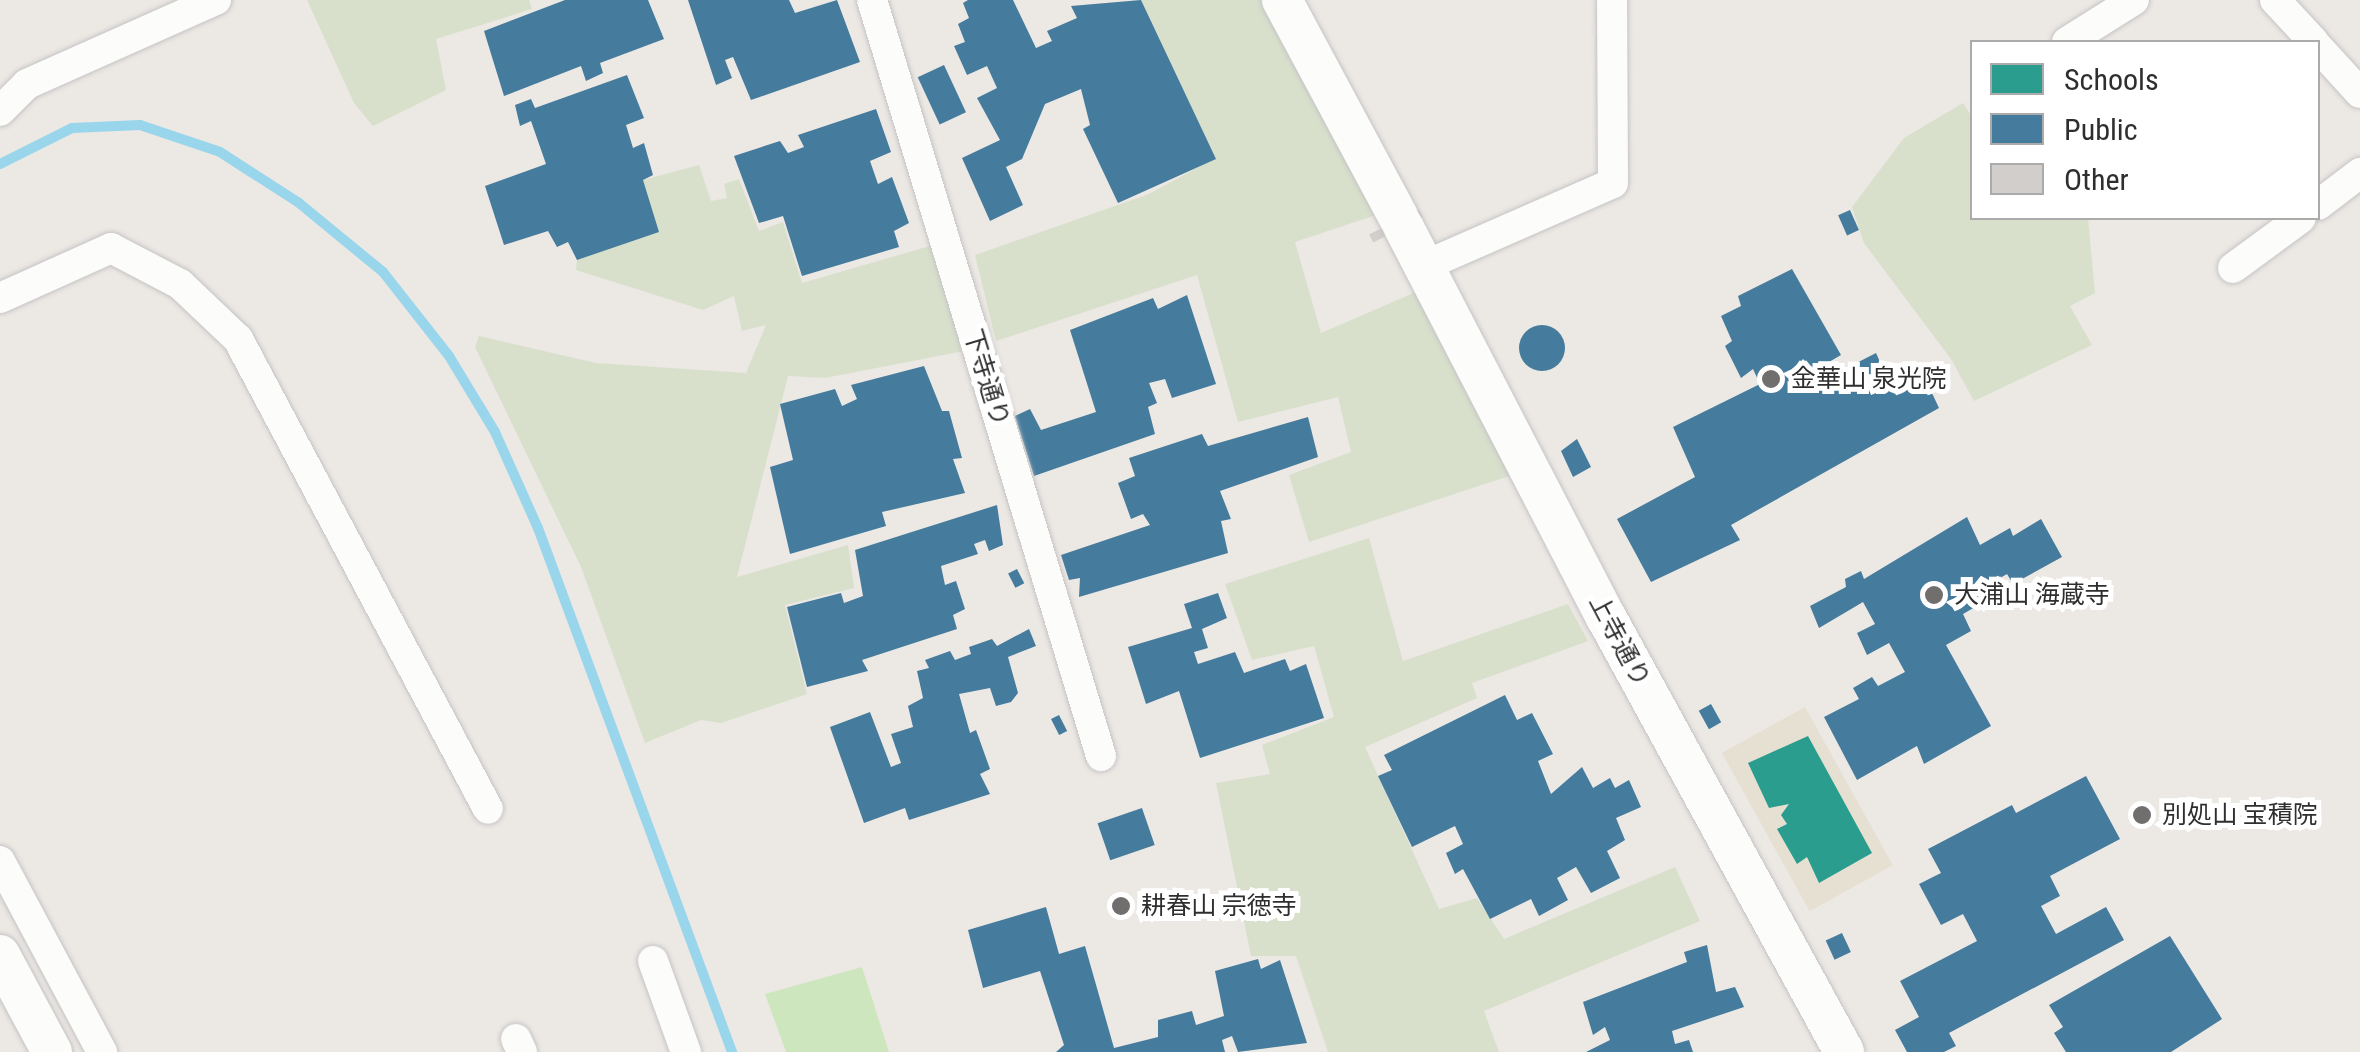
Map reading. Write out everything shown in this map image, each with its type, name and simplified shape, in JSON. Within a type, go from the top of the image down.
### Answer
[{"type":"street","points":[[0,110],[26,84],[216,0]]},
{"type":"street","name":"下寺通り","points":[[872,0],[1102,756]]},
{"type":"street","name":"上寺通り","points":[[1282,0],[1844,1052]]},
{"type":"street","points":[[1424,266],[1613,184],[1612,0]]},
{"type":"street","points":[[2070,40],[2134,0]]},
{"type":"street","points":[[2275,0],[2312,40]]},
{"type":"street","points":[[2320,48],[2360,93]]},
{"type":"street","points":[[2320,203],[2360,173]]},
{"type":"street","points":[[2234,268],[2298,220]]},
{"type":"street","points":[[0,298],[111,248],[180,284],[238,338],[488,809]]},
{"type":"street","points":[[0,861],[102,1052]]},
{"type":"street","points":[[0,955],[49,1046]]},
{"type":"street","points":[[653,961],[686,1052]]},
{"type":"shaded area","points":[[1805,707],[1893,865],[1810,911],[1722,753]]},
{"type":"green space","points":[[307,0],[529,0],[532,9],[436,39],[446,90],[373,126],[354,103]]},
{"type":"green space","points":[[1141,0],[1262,0],[1376,215],[1295,242],[1321,333],[1416,292],[1512,475],[1309,542],[1289,475],[1351,452],[1338,397],[1238,422],[1197,275],[996,341],[975,255],[1149,194],[1215,158]]},
{"type":"green space","points":[[1963,103],[1970,114],[1970,220],[2088,220],[2095,293],[2070,306],[2092,345],[1974,401],[1951,359],[1864,243],[1852,207],[1904,138]]},
{"type":"green space","points":[[699,165],[711,201],[727,198],[724,184],[739,179],[759,231],[783,222],[802,283],[930,246],[964,351],[825,378],[788,376],[737,577],[848,545],[854,588],[785,605],[807,694],[721,723],[701,720],[645,743],[581,567],[475,347],[479,336],[596,363],[746,373],[766,325],[742,331],[734,296],[703,310],[576,270],[577,260],[643,180]]},
{"type":"green space","points":[[1369,538],[1403,661],[1568,604],[1588,641],[1472,683],[1477,698],[1365,747],[1439,909],[1477,898],[1504,939],[1675,867],[1700,921],[1484,1011],[1499,1052],[1328,1052],[1296,956],[1251,956],[1216,783],[1270,774],[1262,745],[1334,717],[1314,646],[1252,660],[1225,584]]},
{"type":"green space","points":[[862,967],[889,1052],[786,1052],[765,994]]},
{"type":"building: Schools","points":[[1808,736],[1872,853],[1819,883],[1807,857],[1797,864],[1777,829],[1787,824],[1781,815],[1789,804],[1769,808],[1748,763]]},
{"type":"building: Public","points":[[565,0],[648,0],[664,39],[600,63],[603,73],[586,81],[581,66],[504,96],[484,31]]},
{"type":"building: Public","points":[[688,0],[789,0],[795,13],[837,0],[860,62],[751,100],[733,57],[725,60],[732,78],[716,85]]},
{"type":"building: Public","points":[[1013,0],[1036,48],[1052,41],[1047,31],[1077,18],[1071,6],[1141,0],[1216,159],[1118,203],[1083,129],[1090,125],[1081,89],[1045,104],[1022,159],[1006,167],[1023,205],[990,221],[962,158],[1000,140],[977,98],[997,88],[987,66],[967,75],[954,46],[965,42],[958,24],[969,18],[963,3]]},
{"type":"building: Public","points":[[944,65],[966,112],[940,124],[918,77]]},
{"type":"building: Public","points":[[627,75],[644,118],[626,125],[633,148],[644,143],[653,175],[643,180],[659,232],[577,260],[568,242],[557,247],[548,231],[504,245],[485,186],[546,164],[531,121],[520,126],[515,105],[531,99],[535,108]]},
{"type":"building: Public","points":[[876,109],[891,152],[870,161],[878,184],[892,177],[909,223],[894,231],[899,247],[802,276],[783,216],[759,223],[734,156],[780,141],[788,153],[804,147],[798,135]]},
{"type":"building: Public","points":[[1850,210],[1859,230],[1847,235],[1838,215]]},
{"type":"building: Public","points":[[1792,269],[1841,355],[1829,362],[1835,374],[1876,353],[1894,393],[1924,376],[1939,408],[1731,525],[1740,540],[1651,582],[1617,519],[1695,477],[1673,427],[1760,384],[1753,369],[1741,378],[1725,346],[1732,341],[1721,316],[1741,306],[1738,296]]},
{"type":"building: Public","points":[[1187,295],[1216,384],[1172,398],[1165,379],[1149,383],[1157,403],[1148,407],[1155,434],[1034,476],[1015,416],[1030,409],[1041,430],[1096,412],[1070,330],[1153,298],[1158,309]]},
{"type":"building: Public","points":[[1542,325],[1558,332],[1565,348],[1558,364],[1542,371],[1526,364],[1519,348],[1526,332]]},
{"type":"building: Public","points":[[924,366],[942,411],[949,411],[962,458],[953,459],[965,493],[882,512],[886,526],[790,554],[770,467],[793,460],[780,404],[835,389],[842,406],[857,399],[851,385]]},
{"type":"building: Public","points":[[1308,417],[1318,457],[1220,491],[1231,519],[1221,521],[1228,553],[1079,597],[1080,578],[1069,580],[1061,555],[1150,525],[1143,514],[1131,519],[1118,483],[1135,476],[1129,458],[1202,434],[1208,446]]},
{"type":"building: Public","points":[[1577,439],[1591,467],[1573,477],[1561,451]]},
{"type":"building: Public","points":[[997,505],[1003,545],[989,551],[985,540],[974,544],[978,554],[941,566],[945,585],[956,581],[965,609],[953,615],[957,629],[862,660],[868,671],[807,687],[787,607],[841,593],[844,603],[863,596],[855,550]]},
{"type":"building: Public","points":[[1967,517],[1980,545],[2010,528],[2013,536],[2041,519],[2062,557],[2013,584],[2007,574],[1975,592],[1982,603],[1963,614],[1971,631],[1946,645],[1991,726],[1924,764],[1917,746],[1857,780],[1824,717],[1859,699],[1853,688],[1872,677],[1878,686],[1905,672],[1889,643],[1867,655],[1857,633],[1875,624],[1863,602],[1819,628],[1810,606],[1846,587],[1845,579],[1861,571],[1864,579]]},
{"type":"building: Public","points":[[1017,569],[1024,583],[1015,588],[1008,574]]},
{"type":"building: Public","points":[[1218,593],[1227,618],[1202,629],[1208,648],[1194,652],[1198,664],[1235,652],[1244,673],[1285,659],[1290,671],[1306,664],[1324,718],[1200,758],[1179,691],[1146,704],[1128,647],[1192,628],[1184,604]]},
{"type":"building: Public","points":[[1029,629],[1036,646],[1008,657],[1018,693],[1011,702],[996,706],[990,688],[959,694],[970,733],[976,730],[990,769],[980,774],[990,794],[909,820],[905,808],[864,823],[830,727],[870,712],[891,767],[901,763],[891,734],[913,727],[908,706],[923,698],[917,671],[929,668],[925,660],[950,651],[955,660],[971,654],[969,647],[992,639],[997,646]]},
{"type":"building: Public","points":[[1505,695],[1517,720],[1532,713],[1553,754],[1538,761],[1551,794],[1582,767],[1593,788],[1610,778],[1615,788],[1629,780],[1641,807],[1616,818],[1625,840],[1607,851],[1620,878],[1591,893],[1576,867],[1557,878],[1568,900],[1539,916],[1531,899],[1490,919],[1463,869],[1455,874],[1446,853],[1463,844],[1455,826],[1412,847],[1378,776],[1392,770],[1384,755]]},
{"type":"building: Public","points":[[1711,704],[1721,722],[1709,729],[1699,711]]},
{"type":"building: Public","points":[[1059,715],[1067,731],[1059,735],[1051,719]]},
{"type":"building: Public","points":[[2086,776],[2120,839],[2050,876],[2060,896],[2041,906],[2056,934],[2106,907],[2124,940],[1949,1033],[1956,1046],[1944,1052],[1907,1052],[1895,1030],[1919,1017],[1900,981],[1977,941],[1963,914],[1941,925],[1919,884],[1941,873],[1928,849],[2012,805],[2016,813]]},
{"type":"building: Public","points":[[1142,808],[1155,845],[1110,860],[1098,823]]},
{"type":"building: Public","points":[[1046,907],[1059,954],[1085,946],[1114,1048],[1158,1037],[1158,1020],[1192,1011],[1196,1025],[1224,1016],[1215,971],[1258,959],[1261,969],[1280,960],[1307,1043],[1238,1052],[1232,1036],[1222,1040],[1225,1052],[1056,1052],[1064,1045],[1040,971],[983,988],[968,930]]},
{"type":"building: Public","points":[[1842,933],[1851,952],[1835,960],[1826,941]]},
{"type":"building: Public","points":[[2170,936],[2222,1019],[2171,1052],[2066,1052],[2054,1033],[2063,1027],[2049,1005]]},
{"type":"building: Public","points":[[1707,945],[1716,992],[1735,987],[1744,1007],[1672,1031],[1675,1044],[1689,1040],[1693,1052],[1586,1052],[1610,1040],[1605,1027],[1593,1035],[1583,1002],[1687,962],[1684,952]]},
{"type":"building: Other","points":[[1419,209],[1423,217],[1373,242],[1369,234]]},
{"type":"waterway","points":[[0,164],[72,128],[140,125],[220,152],[299,203],[383,272],[449,356],[495,432],[538,528],[732,1052]]},
{"type":"place","name":"金華山 泉光院","points":[[1771,379]]},
{"type":"place","name":"大浦山 海蔵寺","points":[[1934,595]]},
{"type":"place","name":"別処山 宝積院","points":[[2142,815]]},
{"type":"place","name":"耕春山 宗徳寺","points":[[1121,906]]}]
